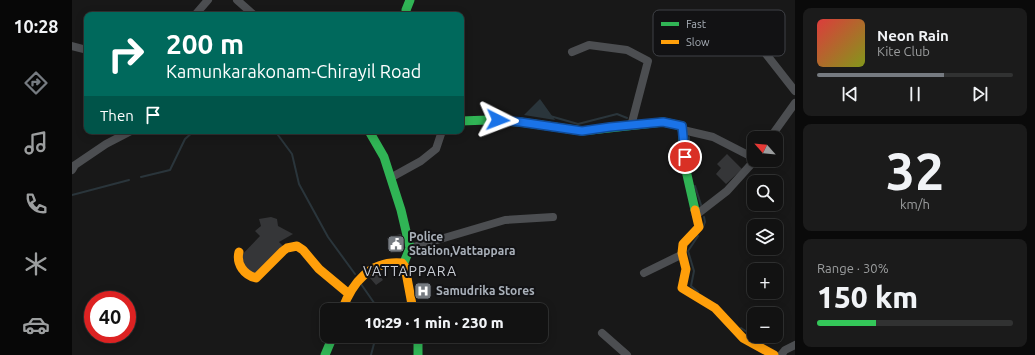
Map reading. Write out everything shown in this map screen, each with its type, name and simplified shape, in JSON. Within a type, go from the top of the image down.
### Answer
[{"type":"street","points":[[198,12],[208,0]]},
{"type":"street","points":[[237,0],[251,12]]},
{"type":"street","points":[[406,12],[410,0]]},
{"type":"street","points":[[572,52],[589,45],[627,50],[648,61],[631,126]]},
{"type":"street","points":[[72,46],[84,49]]},
{"type":"street","points":[[768,56],[795,91]]},
{"type":"street","points":[[775,131],[795,103]]},
{"type":"street","points":[[464,121],[488,120],[520,122],[582,131],[663,122],[682,126],[685,166],[699,228],[683,244],[686,269],[682,288],[715,308],[743,338],[774,355]]},
{"type":"street","points":[[683,130],[713,138],[747,155]]},
{"type":"street","points":[[72,170],[75,165],[106,144],[125,134]]},
{"type":"street","points":[[371,134],[384,158],[392,177],[410,248],[403,265],[411,303]]},
{"type":"street","points":[[392,177],[421,161],[436,149],[441,134]]},
{"type":"street","points":[[696,215],[728,191],[748,167]]},
{"type":"street","points":[[410,248],[504,220],[553,217]]},
{"type":"street","points":[[239,252],[237,258],[238,263],[249,275],[256,278],[283,251],[287,248],[297,246],[303,250],[319,269],[349,294]]},
{"type":"street","points":[[644,273],[683,254]]},
{"type":"street","points":[[345,303],[359,277],[383,265],[396,262],[403,265]]},
{"type":"street","points":[[602,333],[627,355]]},
{"type":"street","points":[[325,355],[330,343]]},
{"type":"street","points":[[418,343],[418,355]]},
{"type":"street","points":[[781,355],[785,350],[795,345]]},
{"type":"shaded area","points":[[540,99],[555,120],[524,115]]},
{"type":"building","points":[[727,154],[742,169],[726,184],[716,174],[721,168],[717,164]]},
{"type":"building","points":[[271,217],[277,219],[278,226],[293,234],[279,242],[283,246],[255,276],[238,259],[260,236],[255,231],[261,226],[259,219]]},
{"type":"building","name":"Police Station,Vattappara","points":[[401,234],[404,251],[391,253],[387,238]]},
{"type":"building","points":[[378,273],[383,280],[376,285],[370,278]]},
{"type":"waterway","points":[[550,116],[578,124],[617,114],[627,118]]},
{"type":"waterway","points":[[141,177],[170,170],[185,139],[191,134]]},
{"type":"waterway","points":[[277,134],[292,154],[299,184],[328,237],[355,274]]},
{"type":"waterway","points":[[689,137],[690,162]]},
{"type":"waterway","points":[[72,195],[129,180]]},
{"type":"waterway","points":[[695,186],[701,205]]},
{"type":"waterway","points":[[703,227],[705,222],[704,217]]},
{"type":"waterway","points":[[698,236],[688,251],[694,271],[691,286],[698,292]]},
{"type":"waterway","points":[[361,284],[374,303]]},
{"type":"waterway","points":[[741,328],[747,332]]},
{"type":"waterway","points":[[371,355],[374,343]]},
{"type":"traffic: fast","points":[[406,12],[410,0]]},
{"type":"traffic: fast","points":[[464,121],[488,120],[520,122],[582,131],[663,122],[682,126],[685,166],[695,210]]},
{"type":"traffic: fast","points":[[371,134],[384,157],[401,210],[410,248],[403,265]]},
{"type":"traffic: fast","points":[[325,355],[330,343]]},
{"type":"traffic: fast","points":[[418,343],[418,355]]},
{"type":"traffic: slow","points":[[695,210],[699,227],[683,244],[682,253],[686,269],[682,288],[715,308],[743,338],[774,355]]},
{"type":"traffic: slow","points":[[239,252],[238,256],[240,265],[245,272],[256,278],[283,251],[287,248],[297,246],[303,250],[319,269],[349,294]]},
{"type":"traffic: slow","points":[[345,303],[357,282],[364,275],[372,269],[391,263],[402,263],[405,267],[412,303]]},
{"type":"place","name":"Police Station,Vattappara","points":[[396,244]]},
{"type":"place","name":"Samudrika Stores","points":[[423,291]]},
{"type":"district","name":"VATTAPPARA","points":[[410,271]]},
{"type":"route","points":[[498,120],[582,131],[663,122],[682,126],[685,157]]}]
